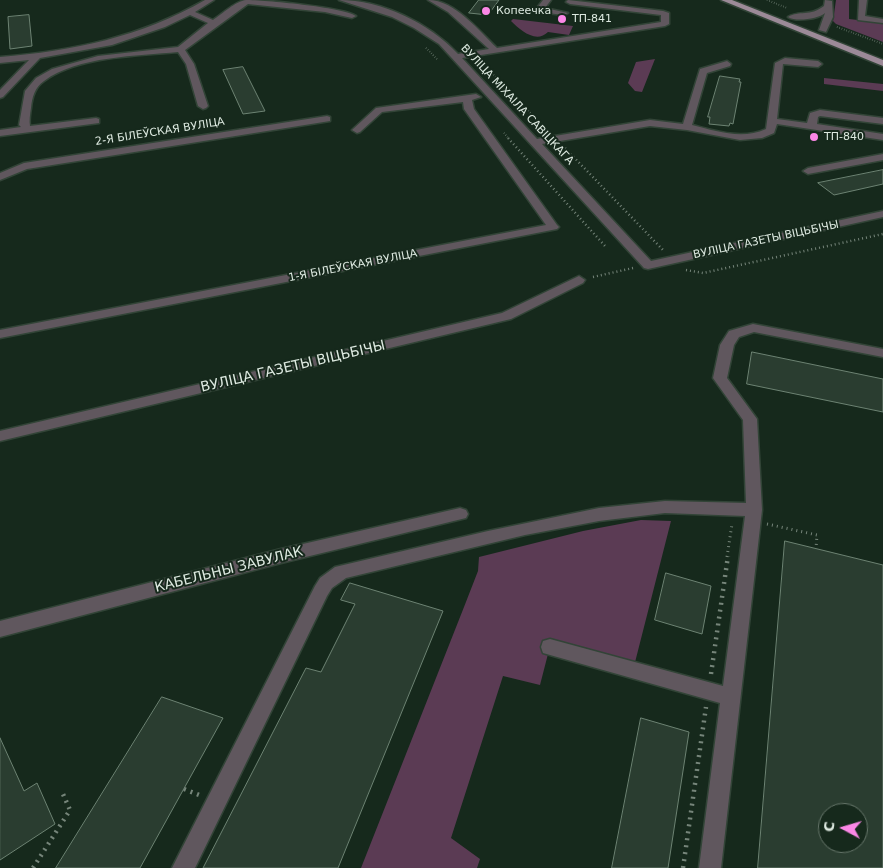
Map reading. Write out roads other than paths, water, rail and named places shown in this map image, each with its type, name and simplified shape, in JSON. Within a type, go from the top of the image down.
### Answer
[{"type":"main road","points":[[726,0],[883,64]]},
{"type":"main road","points":[[747,0],[809,24],[824,26],[883,54]]},
{"type":"main road","points":[[798,29],[809,24]]},
{"type":"street","points":[[0,60],[38,56],[120,40],[161,26],[191,12],[210,0]]},
{"type":"street","name":"ВУЛІЦА МІХАІЛА САВІЦКАГА","points":[[343,0],[376,8],[416,24],[442,42],[648,265]]},
{"type":"street","points":[[432,0],[453,7],[496,51]]},
{"type":"street","points":[[547,0],[541,8],[542,10],[564,13]]},
{"type":"street","points":[[456,57],[665,24],[666,15],[663,13],[570,2],[572,0]]},
{"type":"street","points":[[863,0],[861,18],[883,22]]},
{"type":"street","points":[[28,130],[24,125],[30,90],[42,78],[57,69],[76,62],[180,49],[246,2],[253,1],[325,10],[352,16]]},
{"type":"street","points":[[809,24],[828,4]]},
{"type":"street","points":[[824,26],[829,17],[828,4]]},
{"type":"street","points":[[191,12],[214,23]]},
{"type":"street","points":[[792,17],[818,15]]},
{"type":"street","points":[[180,49],[190,64],[203,106]]},
{"type":"street","points":[[0,95],[38,56]]},
{"type":"street","points":[[535,142],[650,123],[745,137],[761,136],[771,131],[779,63],[785,61],[818,64]]},
{"type":"street","points":[[687,127],[704,71],[728,64]]},
{"type":"street","points":[[357,130],[379,110],[490,95]]},
{"type":"street","name":"1-Я БІЛЕЎСКАЯ ВУЛІЦА","points":[[0,334],[553,227],[469,109],[466,98]]},
{"type":"street","points":[[812,126],[813,114],[820,113],[883,121]]},
{"type":"street","name":"2-Я БІЛЕЎСКАЯ ВУЛІЦА","points":[[0,177],[24,166],[326,118]]},
{"type":"street","points":[[0,133],[96,121]]},
{"type":"street","points":[[773,121],[883,137]]},
{"type":"street","points":[[808,171],[883,157]]},
{"type":"street","name":"ВУЛІЦА ГАЗЕТЫ ВІЦЬБІЧЫ","points":[[648,265],[883,214]]},
{"type":"street","name":"ВУЛІЦА ГАЗЕТЫ ВІЦЬБІЧЫ","points":[[0,436],[506,316],[579,280]]},
{"type":"street","points":[[710,868],[753,515],[750,419],[720,378],[726,345],[734,334],[753,328],[883,353]]},
{"type":"street","points":[[183,868],[321,590],[326,583],[342,572],[566,521],[638,509],[721,508],[753,515]]},
{"type":"street","name":"КАБЕЛЬНЫ ЗАВУЛАК","points":[[0,629],[281,556],[460,514]]},
{"type":"street","points":[[550,647],[730,697]]},
{"type":"place","name":"Копеечка","points":[[486,11]]},
{"type":"place","name":"ТП-841","points":[[562,19]]},
{"type":"place","name":"ТП-840","points":[[814,137]]}]
